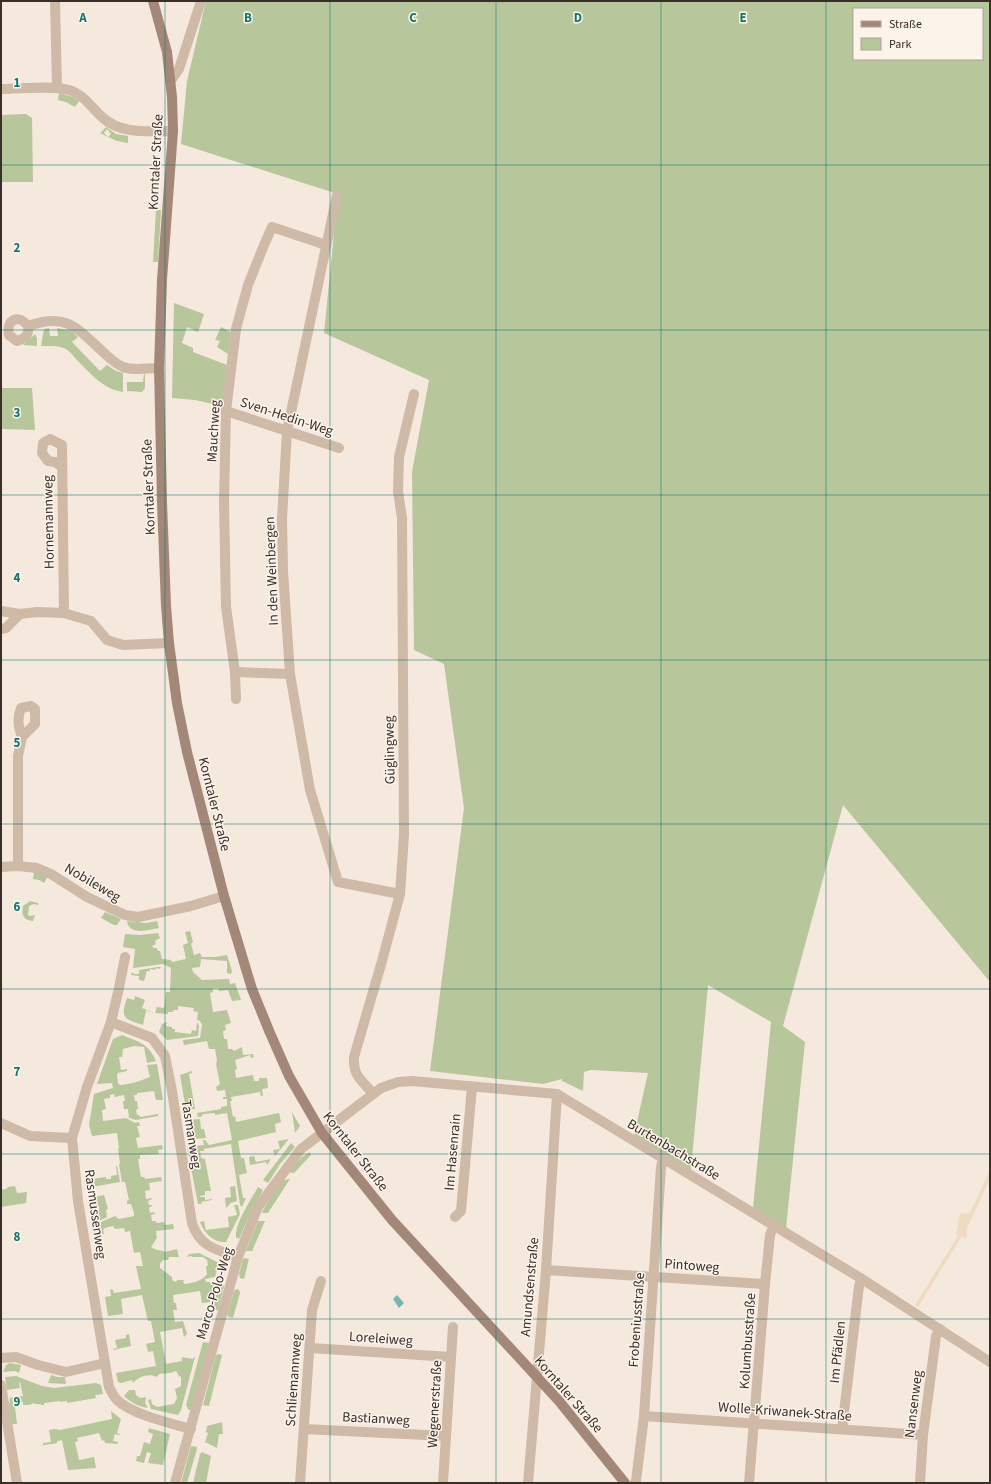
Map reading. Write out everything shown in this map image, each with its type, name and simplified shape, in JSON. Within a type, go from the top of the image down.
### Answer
[{"type":"street","points":[[55,1],[57,88]]},
{"type":"street","name":"Korntaler Straße","points":[[153,1],[167,52],[173,131],[162,280],[159,368],[162,502],[169,643],[177,703],[183,731],[224,896],[252,989],[289,1076],[322,1133],[392,1220],[559,1401],[624,1483]]},
{"type":"street","points":[[170,82],[180,69],[201,1]]},
{"type":"street","points":[[1,89],[57,88],[70,90],[78,94],[113,126],[122,129],[144,131],[173,131]]},
{"type":"street","name":"In den Weinbergen","points":[[337,195],[287,431],[282,519],[283,571],[290,674],[310,790],[338,882],[400,894]]},
{"type":"street","name":"Mauchweg","points":[[236,699],[235,672],[226,607],[224,502],[226,411],[236,329],[248,285],[272,227],[326,244]]},
{"type":"street","points":[[28,326],[37,323],[61,320],[77,327],[112,361],[124,368],[159,368]]},
{"type":"street","name":"Güglingweg","points":[[373,1094],[356,1075],[354,1057],[400,894],[404,834],[402,518],[398,492],[399,458],[414,394]]},
{"type":"street","name":"Sven-Hedin-Weg","points":[[226,411],[339,448]]},
{"type":"street","name":"Hornemannweg","points":[[61,466],[55,462],[48,461],[42,453],[43,443],[50,439],[62,445],[61,466],[64,613]]},
{"type":"street","points":[[1,611],[20,614],[37,612],[64,613],[91,621],[107,640],[123,645],[169,643]]},
{"type":"street","points":[[1,629],[6,628],[20,614]]},
{"type":"street","points":[[235,672],[290,674]]},
{"type":"street","points":[[18,866],[18,756],[22,737],[19,728],[18,715],[21,708],[31,706],[35,709],[35,724],[22,737]]},
{"type":"street","name":"Nobileweg","points":[[1,867],[18,866],[37,868],[51,874],[87,897],[125,915],[138,917],[167,912],[224,896]]},
{"type":"street","name":"Rasmussenweg","points":[[125,957],[110,1022],[87,1087],[72,1138],[78,1201],[109,1387],[116,1399],[136,1413],[191,1429]]},
{"type":"street","name":"Tasmanweg","points":[[110,1022],[152,1038],[165,1056],[194,1230],[199,1239],[206,1244],[238,1257]]},
{"type":"street","name":"Burtenbachstraße","points":[[322,1133],[381,1088],[398,1082],[412,1081],[557,1094],[862,1279],[990,1362]]},
{"type":"street","name":"Im Hasenrain","points":[[455,1217],[461,1211],[472,1087]]},
{"type":"street","name":"Amundsenstraße","points":[[528,1483],[546,1270],[557,1094]]},
{"type":"street","points":[[1,1123],[30,1136],[72,1138]]},
{"type":"street","name":"Marco-Polo-Weg","points":[[176,1483],[238,1257],[258,1207],[301,1149],[322,1133]]},
{"type":"street","name":"Frobeniusstraße","points":[[635,1483],[644,1416],[661,1167],[663,1158]]},
{"type":"street","name":"Kolumbusstraße","points":[[749,1483],[765,1284],[770,1235],[774,1225]]},
{"type":"street","name":"Pintoweg","points":[[546,1270],[765,1284]]},
{"type":"street","name":"Im Pfädlen","points":[[842,1429],[858,1286],[862,1279]]},
{"type":"street","name":"Schliemannweg","points":[[300,1483],[312,1310],[321,1280]]},
{"type":"street","name":"Wegenerstraße","points":[[443,1483],[453,1326]]},
{"type":"street","name":"Nansenweg","points":[[920,1483],[923,1435],[936,1336],[940,1329]]},
{"type":"street","name":"Loreleiweg","points":[[310,1348],[451,1357]]},
{"type":"street","points":[[1,1358],[16,1357],[38,1365],[66,1372],[105,1363]]},
{"type":"street","points":[[1,1385],[17,1483]]},
{"type":"street","name":"Wolle-Kriwanek-Straße","points":[[644,1416],[923,1435]]},
{"type":"street","name":"Bastianweg","points":[[304,1429],[446,1436]]},
{"type":"green space","points":[[206,1],[990,1],[990,982],[843,805],[783,1026],[805,1042],[786,1228],[753,1208],[771,1022],[708,985],[691,1170],[634,1135],[648,1073],[591,1070],[584,1072],[583,1091],[562,1081],[562,1079],[543,1084],[430,1071],[464,808],[444,664],[414,650],[412,472],[429,380],[324,333],[338,194],[181,144],[187,81]]},
{"type":"green space","points":[[59,93],[73,97],[79,101],[75,107],[58,100]]},
{"type":"green space","points":[[26,114],[32,118],[33,182],[1,182],[1,115]]},
{"type":"green space","points":[[106,127],[116,134],[128,136],[128,143],[117,141],[108,137],[100,133]],"holes":[[[107,129],[111,134],[108,137],[104,133]]]},
{"type":"green space","points":[[156,210],[161,210],[158,262],[153,262]]},
{"type":"green space","points":[[174,303],[204,314],[198,332],[187,327],[182,343],[193,348],[193,352],[227,365],[222,406],[195,400],[172,398]]},
{"type":"green space","points":[[221,327],[231,332],[228,354],[217,347],[220,341],[215,340]]},
{"type":"green space","points":[[49,328],[50,336],[58,336],[57,328],[71,331],[78,337],[72,342],[100,371],[107,365],[116,371],[123,373],[123,392],[109,388],[103,384],[66,349],[57,346],[41,346],[44,329]]},
{"type":"green space","points":[[35,334],[37,338],[37,346],[23,345]]},
{"type":"green space","points":[[144,373],[145,388],[142,392],[127,391],[127,382],[143,382]]},
{"type":"green space","points":[[1,388],[32,388],[35,430],[1,429]]},
{"type":"green space","points":[[34,872],[48,876],[44,883],[33,879]]},
{"type":"green space","points":[[30,901],[38,903],[38,905],[34,904],[29,906],[28,915],[35,915],[33,921],[27,920],[22,912],[23,906]]},
{"type":"green space","points":[[105,912],[121,919],[117,925],[114,925],[101,918]]},
{"type":"green space","points":[[127,921],[146,923],[157,921],[159,928],[145,931],[135,930],[131,929]]},
{"type":"green space","points":[[190,931],[194,955],[200,953],[202,957],[215,957],[227,955],[232,971],[231,974],[227,973],[227,961],[201,959],[200,967],[192,968],[193,972],[202,980],[229,979],[230,984],[235,983],[241,1000],[232,1001],[228,990],[219,991],[218,988],[213,989],[213,992],[210,993],[213,1012],[227,1010],[231,1023],[225,1025],[226,1030],[223,1031],[224,1039],[227,1039],[228,1049],[232,1049],[234,1051],[242,1047],[243,1055],[253,1054],[254,1057],[251,1058],[250,1055],[235,1060],[237,1069],[235,1070],[236,1078],[253,1075],[254,1081],[259,1081],[259,1078],[267,1078],[268,1088],[262,1089],[263,1096],[261,1096],[260,1092],[231,1097],[232,1101],[230,1101],[233,1117],[235,1116],[236,1122],[279,1113],[281,1122],[275,1124],[276,1132],[238,1141],[241,1158],[244,1158],[247,1173],[239,1175],[243,1198],[246,1198],[242,1207],[240,1205],[231,1144],[200,1151],[201,1158],[205,1159],[211,1191],[205,1191],[205,1195],[200,1197],[205,1197],[205,1200],[212,1199],[201,1202],[202,1204],[198,1204],[187,1147],[204,1145],[203,1140],[205,1140],[209,1145],[232,1140],[227,1113],[215,1115],[215,1113],[203,1114],[201,1117],[198,1117],[197,1113],[221,1109],[221,1107],[227,1106],[227,1099],[223,1099],[223,1097],[226,1097],[225,1090],[217,1091],[216,1087],[220,1084],[215,1049],[209,1049],[207,1041],[184,1045],[183,1040],[200,1038],[202,1025],[200,1021],[197,1020],[198,1012],[193,1011],[194,1008],[178,1006],[178,1010],[168,1012],[168,1014],[155,1013],[157,1007],[164,1008],[166,992],[170,992],[171,968],[163,964],[133,968],[135,949],[123,947],[125,934],[140,935],[158,933],[160,938],[155,941],[156,944],[152,946],[160,951],[162,959],[171,960],[172,962],[186,959],[183,945],[188,943],[185,932]]},
{"type":"green space","points":[[161,967],[160,969],[156,968],[155,970],[150,969],[150,971],[147,971],[144,981],[139,980],[139,976],[131,975],[132,972],[134,974],[139,974],[139,970]]},
{"type":"green space","points":[[135,996],[145,1000],[142,1008],[155,1013],[146,1010],[143,1025],[128,1019],[124,1014],[127,998],[134,1000]]},
{"type":"green space","points":[[167,1022],[166,1026],[175,1029],[175,1032],[191,1034],[192,1030],[196,1031],[198,1023],[198,1036],[167,1040],[159,1032],[162,1024]]},
{"type":"green space","points":[[122,1035],[142,1044],[150,1050],[156,1061],[147,1063],[144,1047],[134,1046],[123,1049],[122,1057],[119,1057],[121,1070],[127,1069],[127,1071],[118,1073],[118,1083],[120,1085],[128,1084],[150,1077],[147,1065],[157,1064],[163,1100],[156,1100],[154,1091],[137,1093],[137,1095],[134,1095],[135,1101],[137,1101],[137,1115],[140,1117],[158,1114],[158,1116],[136,1120],[129,1118],[128,1109],[124,1109],[124,1095],[115,1097],[114,1094],[110,1095],[110,1098],[104,1099],[106,1109],[102,1110],[103,1121],[126,1118],[135,1123],[139,1122],[140,1126],[137,1126],[140,1137],[136,1138],[138,1148],[162,1145],[163,1149],[158,1150],[159,1154],[140,1155],[140,1159],[138,1159],[141,1177],[144,1177],[145,1179],[161,1177],[162,1181],[149,1183],[150,1190],[145,1191],[146,1199],[152,1198],[148,1201],[149,1205],[153,1205],[149,1208],[150,1213],[154,1212],[155,1214],[151,1215],[152,1221],[156,1221],[156,1223],[164,1222],[165,1225],[173,1224],[174,1229],[156,1231],[157,1238],[151,1247],[165,1252],[177,1249],[179,1257],[169,1257],[168,1260],[163,1260],[160,1264],[160,1268],[172,1277],[172,1280],[175,1282],[178,1280],[184,1280],[183,1282],[185,1284],[194,1282],[200,1280],[207,1274],[207,1260],[203,1257],[187,1257],[189,1254],[199,1253],[219,1263],[215,1277],[205,1279],[206,1282],[215,1282],[210,1302],[202,1303],[200,1291],[173,1295],[177,1310],[173,1310],[175,1322],[183,1321],[187,1334],[184,1337],[182,1328],[160,1332],[166,1364],[182,1361],[182,1357],[193,1359],[195,1357],[181,1410],[178,1415],[151,1409],[148,1400],[151,1399],[152,1404],[157,1407],[174,1404],[177,1398],[175,1389],[181,1386],[181,1377],[177,1372],[175,1371],[159,1374],[157,1377],[151,1375],[144,1376],[133,1383],[132,1380],[121,1383],[118,1382],[116,1373],[156,1366],[153,1351],[148,1352],[146,1344],[155,1342],[151,1321],[148,1321],[142,1295],[121,1299],[123,1314],[108,1316],[105,1297],[111,1296],[110,1289],[113,1290],[114,1293],[141,1289],[136,1266],[143,1266],[140,1252],[134,1253],[130,1231],[125,1232],[124,1228],[115,1229],[113,1226],[105,1228],[103,1230],[104,1233],[94,1238],[91,1224],[101,1222],[115,1216],[119,1219],[134,1216],[131,1204],[127,1204],[127,1201],[129,1200],[125,1182],[122,1182],[117,1133],[92,1136],[89,1125],[94,1094],[113,1088],[112,1083],[97,1084],[113,1039]]},
{"type":"green space","points":[[192,1071],[192,1073],[189,1074],[195,1109],[186,1110],[180,1075]]},
{"type":"green space","points":[[292,1112],[300,1126],[295,1133]]},
{"type":"green space","points":[[200,1119],[201,1129],[204,1129],[206,1138],[192,1139],[188,1120]]},
{"type":"green space","points":[[288,1139],[275,1156],[273,1150],[280,1149],[278,1141]]},
{"type":"green space","points":[[291,1143],[295,1147],[280,1164],[268,1183],[263,1180]]},
{"type":"green space","points":[[310,1152],[311,1155],[294,1173],[288,1172],[302,1157]]},
{"type":"green space","points":[[254,1156],[256,1162],[271,1159],[267,1165],[266,1162],[250,1165],[249,1157]]},
{"type":"green space","points":[[116,1166],[120,1182],[86,1188],[84,1180],[106,1177],[106,1179],[111,1179],[111,1176],[117,1175]]},
{"type":"green space","points":[[290,1179],[268,1213],[263,1213],[262,1212],[278,1185],[283,1180]]},
{"type":"green space","points":[[15,1186],[17,1193],[27,1192],[26,1203],[1,1207],[1,1190]]},
{"type":"green space","points":[[235,1186],[237,1201],[231,1203],[226,1208],[225,1198],[231,1197],[230,1187]]},
{"type":"green space","points":[[258,1187],[263,1190],[239,1239],[236,1237],[238,1225]]},
{"type":"green space","points":[[104,1195],[108,1209],[106,1210],[107,1217],[101,1220],[93,1221],[92,1216],[99,1215],[99,1206],[89,1208],[88,1202],[94,1201],[94,1197]]},
{"type":"green space","points":[[234,1205],[238,1205],[240,1214],[226,1242],[217,1241],[204,1230],[200,1222],[204,1221],[206,1230],[229,1227],[228,1217],[237,1215]]},
{"type":"green space","points":[[258,1221],[265,1221],[252,1251],[246,1251]]},
{"type":"green space","points":[[243,1259],[249,1259],[244,1279],[240,1278],[239,1274]]},
{"type":"green space","points":[[219,1283],[223,1284],[224,1286],[218,1310],[213,1310]]},
{"type":"green space","points":[[237,1289],[240,1293],[233,1318],[227,1315],[234,1291]]},
{"type":"green space","points":[[129,1334],[131,1346],[113,1350],[117,1348],[115,1340],[126,1338],[126,1335]]},
{"type":"green space","points":[[203,1342],[209,1343],[191,1411],[186,1405]]},
{"type":"green space","points":[[216,1355],[222,1355],[209,1406],[203,1405]]},
{"type":"green space","points":[[10,1363],[21,1365],[19,1373],[15,1371],[3,1372],[6,1365]]},
{"type":"green space","points":[[51,1375],[65,1377],[66,1384],[48,1383]]},
{"type":"green space","points":[[16,1376],[42,1386],[54,1388],[96,1383],[101,1385],[103,1394],[95,1395],[96,1398],[67,1403],[67,1401],[60,1401],[44,1403],[44,1405],[34,1403],[23,1405],[23,1402],[16,1403],[15,1408],[17,1424],[12,1424],[9,1406],[10,1398],[13,1397],[15,1402],[15,1397],[23,1396],[20,1382],[20,1388],[7,1390],[5,1377]]},
{"type":"green space","points":[[129,1390],[135,1390],[136,1395],[140,1398],[146,1397],[145,1403],[148,1408],[135,1404],[124,1396]]},
{"type":"green space","points":[[111,1411],[121,1419],[117,1433],[120,1435],[115,1434],[113,1441],[118,1442],[118,1444],[105,1443],[104,1440],[102,1441],[99,1433],[77,1438],[78,1441],[75,1442],[79,1460],[94,1457],[96,1468],[68,1470],[62,1440],[57,1441],[57,1443],[39,1446],[43,1445],[43,1443],[51,1442],[49,1430],[60,1430],[112,1419]]},
{"type":"green space","points":[[222,1422],[223,1434],[219,1434],[217,1448],[205,1442],[208,1433],[206,1432],[207,1426]]},
{"type":"green space","points":[[149,1428],[170,1434],[163,1465],[148,1463],[151,1453],[147,1452],[144,1463],[136,1461],[137,1456],[140,1456],[144,1442],[150,1444],[153,1434],[148,1432]]},
{"type":"green space","points":[[191,1446],[197,1447],[197,1449],[187,1483],[181,1483]]},
{"type":"green space","points":[[202,1452],[211,1456],[206,1483],[193,1483],[200,1454]]},
{"type":"shaded area","points":[[990,1170],[990,1179],[967,1228],[966,1239],[962,1236],[918,1307],[915,1305],[958,1236],[956,1235],[960,1214],[970,1213]]},
{"type":"water","points":[[397,1295],[404,1303],[399,1308],[393,1299]]}]
